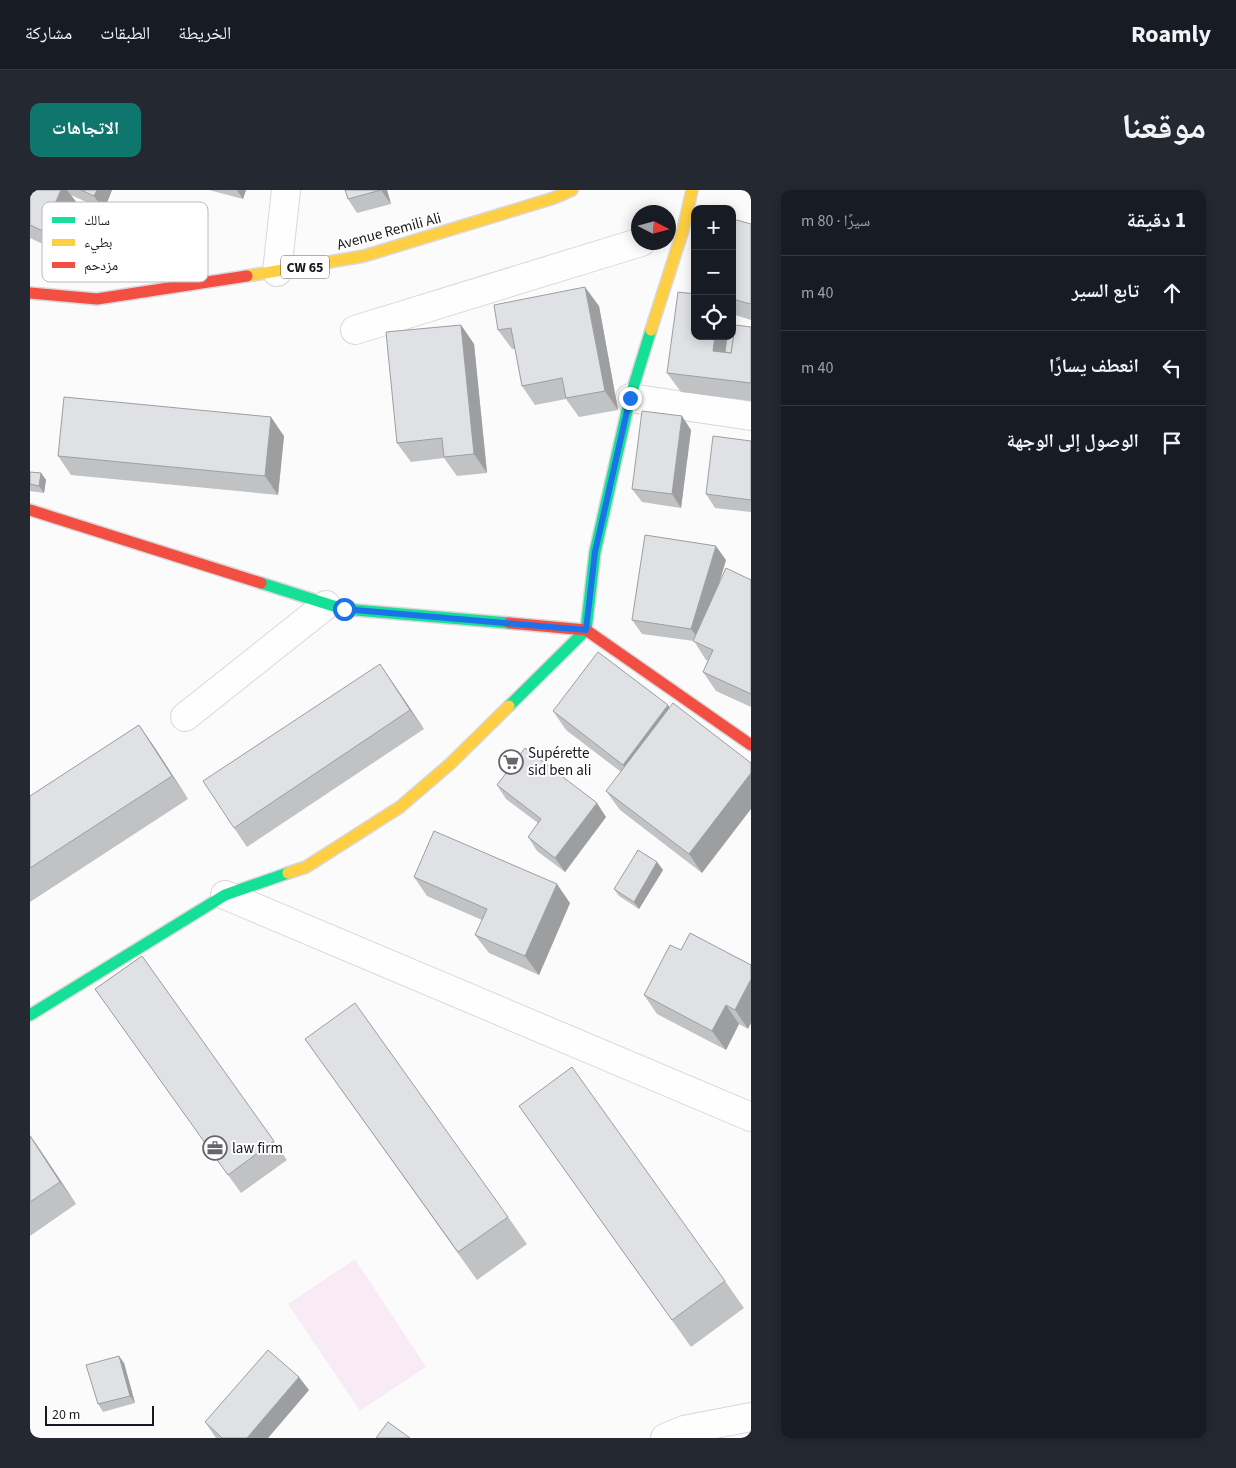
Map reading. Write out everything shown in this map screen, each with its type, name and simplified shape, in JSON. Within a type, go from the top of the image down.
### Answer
[{"type":"street","points":[[277,272],[286,190]]},
{"type":"street","points":[[676,232],[692,190]]},
{"type":"street","name":"Avenue Remili Ali","points":[[30,293],[97,299],[277,272],[364,256],[560,193]]},
{"type":"street","points":[[355,330],[631,245]]},
{"type":"street","points":[[30,1015],[225,896],[306,867],[400,808],[450,764],[586,630],[595,552],[630,398],[671,250]]},
{"type":"street","points":[[630,398],[751,416]]},
{"type":"street","points":[[30,510],[326,605],[344,609],[586,630],[751,745]]},
{"type":"street","points":[[185,717],[326,605]]},
{"type":"street","points":[[225,896],[751,1117]]},
{"type":"street","points":[[665,1438],[684,1430],[751,1417]]},
{"type":"shaded area","points":[[355,1259],[426,1367],[360,1411],[288,1304]]},
{"type":"building","points":[[30,190],[61,190],[56,202],[42,202],[42,231],[30,225]]},
{"type":"building","points":[[81,190],[97,190],[94,196]]},
{"type":"building","points":[[345,190],[381,190],[348,199]]},
{"type":"building","points":[[736,220],[751,224],[751,304],[736,300]]},
{"type":"building","points":[[585,287],[605,391],[566,398],[562,378],[522,386],[511,328],[498,330],[494,305]]},
{"type":"building","points":[[678,292],[691,294],[691,340],[714,340],[713,351],[731,353],[733,340],[736,340],[736,325],[751,327],[751,383],[667,373]]},
{"type":"building","points":[[461,325],[474,454],[444,457],[442,438],[397,443],[386,332]]},
{"type":"building","points":[[726,340],[733,340],[731,353],[725,352]]},
{"type":"building","points":[[64,397],[271,417],[265,476],[58,456]]},
{"type":"building","points":[[642,411],[682,416],[672,494],[632,489]]},
{"type":"building","points":[[713,436],[751,441],[751,500],[706,494]]},
{"type":"building","points":[[30,472],[41,473],[39,486],[30,484]]},
{"type":"building","points":[[645,535],[716,546],[691,629],[632,620]]},
{"type":"building","points":[[726,568],[751,580],[751,694],[703,672],[713,650],[693,641]]},
{"type":"building","points":[[598,652],[668,705],[623,765],[553,711]]},
{"type":"building","points":[[380,664],[410,710],[234,828],[203,781]]},
{"type":"building","points":[[673,703],[751,763],[751,773],[689,854],[606,791]]},
{"type":"building","points":[[139,725],[172,776],[30,868],[30,796]]},
{"type":"building","points":[[525,748],[597,803],[555,858],[528,837],[541,819],[497,785]]},
{"type":"building","points":[[434,831],[557,884],[525,956],[475,935],[487,909],[414,877]]},
{"type":"building","points":[[638,850],[657,862],[634,902],[614,889]]},
{"type":"building","points":[[690,933],[751,965],[751,979],[735,1010],[726,1005],[712,1031],[644,995],[670,945],[681,950]]},
{"type":"building","points":[[142,956],[274,1141],[228,1175],[95,989]]},
{"type":"building","points":[[355,1003],[508,1217],[458,1252],[305,1039]]},
{"type":"building","points":[[572,1067],[725,1281],[672,1320],[519,1106]]},
{"type":"building","points":[[30,1136],[60,1182],[30,1202]]},
{"type":"building","points":[[268,1350],[299,1377],[247,1438],[222,1438],[205,1422]]},
{"type":"building","points":[[119,1356],[130,1396],[98,1404],[86,1365]]},
{"type":"building","points":[[388,1422],[410,1438],[376,1438]]},
{"type":"traffic: fast","points":[[509,706],[586,630],[595,552],[630,398],[651,330]]},
{"type":"traffic: fast","points":[[261,583],[343,609],[509,623]]},
{"type":"traffic: fast","points":[[30,1015],[225,895],[288,873]]},
{"type":"traffic: slow","points":[[247,276],[364,256],[554,198],[572,190]]},
{"type":"traffic: slow","points":[[651,330],[683,230],[692,190]]},
{"type":"traffic: slow","points":[[288,873],[306,867],[400,807],[450,764],[509,706]]},
{"type":"traffic: jam","points":[[208,282],[247,276]]},
{"type":"traffic: jam","points":[[30,293],[97,299],[208,282]]},
{"type":"traffic: jam","points":[[30,510],[261,583]]},
{"type":"traffic: jam","points":[[509,623],[586,630],[751,745]]},
{"type":"place","name":"Supérette sid ben ali","points":[[511,762]]},
{"type":"place","name":"law firm","points":[[215,1148]]},
{"type":"route","points":[[344,609],[586,630],[595,552],[630,398]]}]
